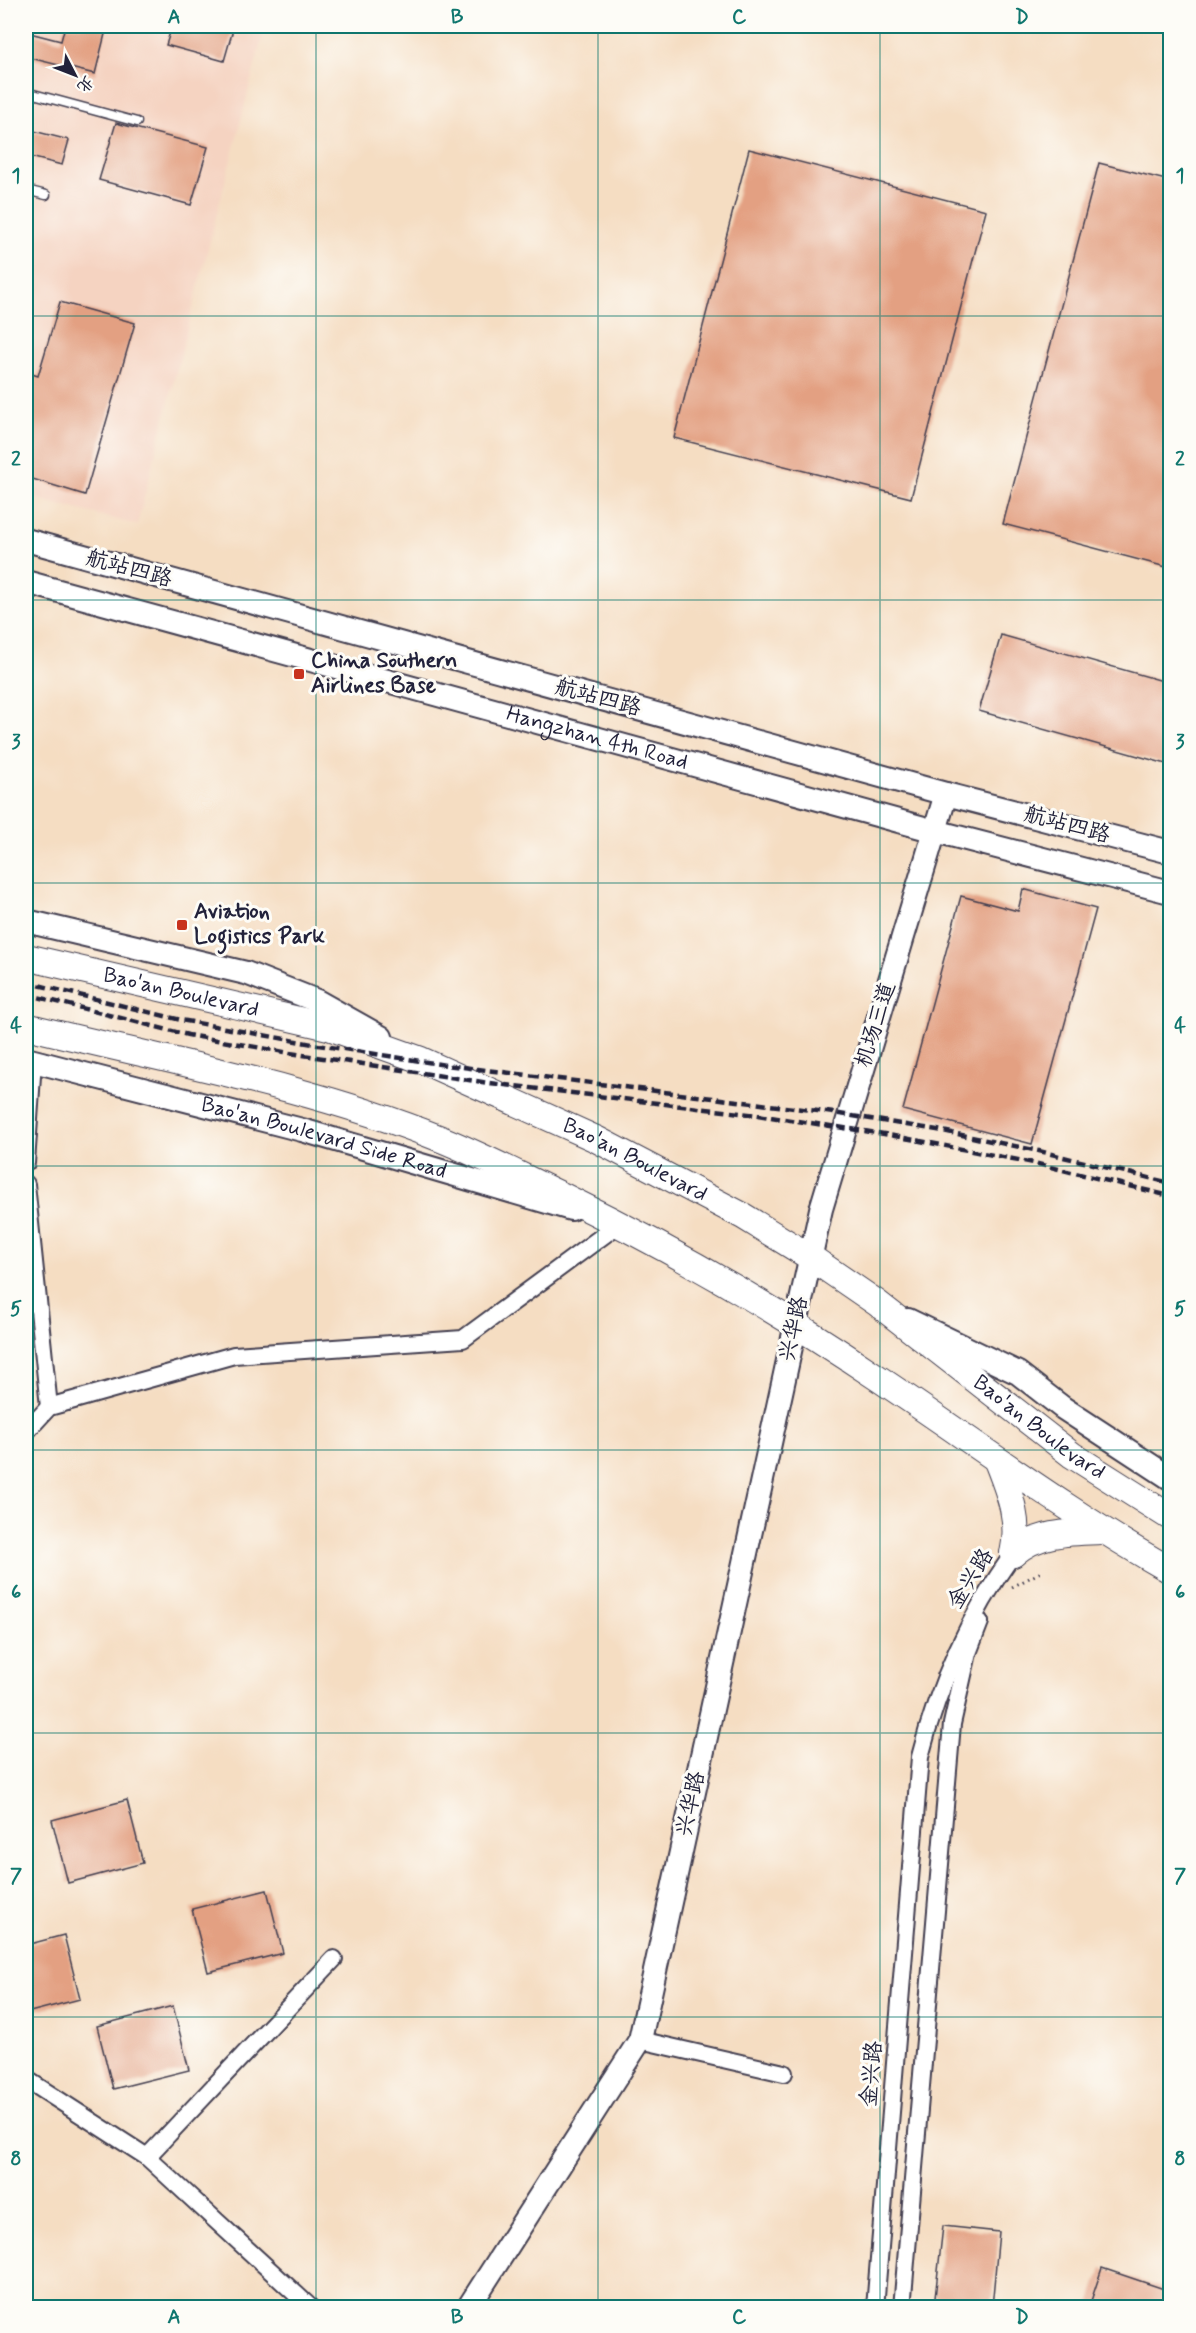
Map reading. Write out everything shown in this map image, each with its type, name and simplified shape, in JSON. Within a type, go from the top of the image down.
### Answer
[{"type":"main road","name":"Bao'an Boulevard","points":[[26,957],[329,1027],[421,1060],[616,1149],[743,1216],[810,1257],[877,1304],[1072,1455],[1170,1517]]},
{"type":"main road","points":[[26,1026],[309,1095],[376,1114],[443,1139],[619,1224],[709,1273],[873,1374],[1101,1531],[1170,1570]]},
{"type":"main road","points":[[997,1461],[1013,1502],[1017,1537],[1013,1554]]},
{"type":"main road","points":[[1013,1554],[1023,1545],[1059,1533],[1101,1531]]},
{"type":"street","name":"航站四路","points":[[26,540],[946,794],[1170,852]]},
{"type":"street","name":"Hangzhan 4th Road","points":[[26,582],[935,831],[1170,892]]},
{"type":"street","name":"机场三道","points":[[810,1257],[820,1209],[946,794]]},
{"type":"street","points":[[26,921],[246,973],[317,1001],[421,1060]]},
{"type":"street","points":[[26,1163],[29,1060]]},
{"type":"street","name":"Bao'an Boulevard Side Road","points":[[29,1060],[392,1155],[619,1224]]},
{"type":"street","points":[[26,1184],[49,1407]]},
{"type":"street","points":[[26,1432],[49,1407],[234,1355],[463,1339],[619,1224]]},
{"type":"street","name":"兴华路","points":[[468,2307],[640,2040],[810,1257]]},
{"type":"street","points":[[877,1304],[1018,1373],[1064,1408],[1170,1478]]},
{"type":"street","name":"金兴路","points":[[875,2307],[920,1757],[949,1665],[977,1607],[1013,1554]]},
{"type":"street","name":"金兴路","points":[[902,2307],[952,1724],[968,1653],[995,1586],[1013,1554]]},
{"type":"street","points":[[147,2157],[334,1959]]},
{"type":"street","points":[[640,2040],[784,2073]]},
{"type":"street","points":[[26,2079],[147,2157],[311,2307]]},
{"type":"lane","points":[[26,92],[137,122]]},
{"type":"lane","points":[[26,190],[46,195]]},
{"type":"shaded area","points":[[26,26],[265,26],[137,525],[26,496]]},
{"type":"building","points":[[65,26],[107,26],[95,74],[26,57],[26,32],[61,41]]},
{"type":"building","points":[[172,26],[234,26],[224,61],[166,45]]},
{"type":"building","points":[[116,123],[208,147],[191,205],[99,180]]},
{"type":"building","points":[[26,129],[69,140],[62,165],[26,156]]},
{"type":"building","points":[[749,149],[986,210],[911,498],[674,438]]},
{"type":"building","points":[[1099,163],[1170,181],[1170,568],[1003,524]]},
{"type":"building","points":[[60,302],[135,323],[85,495],[26,477],[26,372],[38,376]]},
{"type":"building","points":[[1001,635],[1170,683],[1170,765],[979,711]]},
{"type":"building","points":[[1023,889],[1096,909],[1032,1144],[903,1110],[961,896],[1018,911]]},
{"type":"building","points":[[127,1800],[143,1863],[68,1883],[52,1820]]},
{"type":"building","points":[[267,1890],[283,1953],[208,1972],[192,1909]]},
{"type":"building","points":[[64,1935],[80,1999],[26,2013],[26,1945]]},
{"type":"building","points":[[173,2006],[189,2070],[113,2089],[97,2026]]},
{"type":"building","points":[[943,2226],[999,2232],[992,2307],[934,2307]]},
{"type":"building","points":[[1102,2268],[1170,2291],[1170,2307],[1089,2307]]},
{"type":"railway","points":[[26,982],[181,1020],[318,1045],[446,1065],[834,1113],[943,1131],[1039,1151],[1170,1183]]},
{"type":"railway","points":[[26,994],[188,1035],[489,1083],[757,1115],[884,1134],[1034,1163],[1170,1196]]},
{"type":"place","name":"China Southern Airlines Base","points":[[299,674]]},
{"type":"place","name":"Aviation Logistics Park","points":[[182,925]]}]
